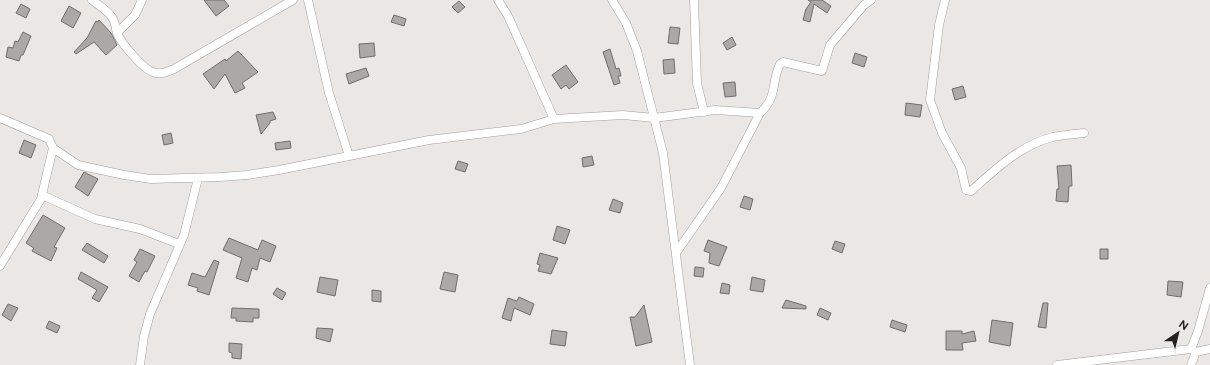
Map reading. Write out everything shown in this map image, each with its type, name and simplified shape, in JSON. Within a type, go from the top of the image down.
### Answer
[{"type":"street","points":[[92,0],[110,15],[116,24],[117,33],[123,43],[147,69],[153,73],[160,74],[174,69],[293,0]]},
{"type":"street","points":[[117,33],[135,15],[142,0]]},
{"type":"street","points":[[308,0],[329,93],[348,156]]},
{"type":"street","points":[[498,0],[511,22],[554,120]]},
{"type":"street","points":[[612,0],[623,17],[637,51],[663,153],[690,365]]},
{"type":"street","points":[[694,0],[696,83],[704,112]]},
{"type":"street","points":[[676,253],[721,188],[760,113],[768,107],[773,95],[780,64],[783,62],[822,71],[830,45],[864,5],[871,0]]},
{"type":"street","points":[[945,0],[936,51],[930,100],[942,133],[961,168],[966,190],[971,191],[1022,150],[1052,137],[1084,133]]},
{"type":"street","points":[[0,118],[48,139],[53,148],[78,165],[102,171],[151,179],[247,175],[429,140],[521,129],[554,120],[622,115],[654,118],[704,112],[740,111],[760,113]]},
{"type":"street","points":[[0,266],[37,206],[42,195],[53,148]]},
{"type":"street","points":[[140,365],[144,336],[150,314],[184,235],[198,178]]},
{"type":"street","points":[[42,195],[95,219],[140,229],[179,244]]},
{"type":"street","points":[[1191,365],[1193,350],[1210,288]]},
{"type":"street","points":[[1057,365],[1210,349]]},
{"type":"building","points":[[204,0],[224,0],[229,6],[216,16]]},
{"type":"building","points":[[808,0],[822,0],[831,6],[827,13],[814,4],[810,22],[803,20],[806,9],[811,2]]},
{"type":"building","points":[[459,1],[465,7],[458,13],[452,7]]},
{"type":"building","points":[[21,4],[30,9],[26,18],[16,13]]},
{"type":"building","points":[[69,6],[81,13],[73,28],[61,21]]},
{"type":"building","points":[[394,15],[406,19],[404,26],[391,22]]},
{"type":"building","points":[[99,20],[111,33],[117,45],[106,55],[94,42],[76,54],[74,52],[87,38],[96,21],[98,22]]},
{"type":"building","points":[[670,27],[680,28],[678,44],[668,43]]},
{"type":"building","points":[[23,32],[31,36],[19,61],[6,57],[8,47],[13,48],[15,41],[18,42]]},
{"type":"building","points":[[732,37],[736,45],[727,50],[723,43]]},
{"type":"building","points":[[374,43],[375,56],[360,58],[359,44]]},
{"type":"building","points":[[610,49],[616,69],[619,68],[621,76],[618,76],[620,83],[614,85],[603,52]]},
{"type":"building","points":[[238,51],[258,72],[242,83],[245,88],[235,93],[225,74],[214,89],[203,74],[225,59],[226,61]]},
{"type":"building","points":[[855,53],[867,57],[864,67],[852,63]]},
{"type":"building","points":[[674,59],[675,73],[664,74],[663,60]]},
{"type":"building","points":[[566,65],[578,82],[569,89],[566,85],[561,89],[552,75]]},
{"type":"building","points":[[366,68],[369,76],[349,84],[346,74]]},
{"type":"building","points":[[735,82],[736,96],[725,97],[723,83]]},
{"type":"building","points":[[963,86],[966,97],[955,100],[952,89]]},
{"type":"building","points":[[906,103],[922,105],[920,117],[905,115]]},
{"type":"building","points":[[273,112],[276,119],[270,121],[261,134],[256,115]]},
{"type":"building","points":[[171,133],[173,143],[164,145],[162,135]]},
{"type":"building","points":[[24,140],[36,145],[31,158],[19,153]]},
{"type":"building","points":[[290,141],[291,148],[276,150],[275,143]]},
{"type":"building","points":[[592,156],[594,165],[583,167],[582,158]]},
{"type":"building","points":[[458,161],[468,164],[465,172],[455,169]]},
{"type":"building","points":[[1071,165],[1072,186],[1069,186],[1068,202],[1056,201],[1057,189],[1059,189],[1057,166]]},
{"type":"building","points":[[84,172],[98,179],[88,196],[75,187]]},
{"type":"building","points":[[744,196],[753,199],[750,210],[740,207]]},
{"type":"building","points":[[613,199],[623,203],[620,213],[609,210]]},
{"type":"building","points":[[43,215],[65,228],[54,247],[57,248],[51,261],[32,251],[34,248],[26,243]]},
{"type":"building","points":[[557,226],[570,230],[565,244],[553,240]]},
{"type":"building","points":[[229,238],[258,250],[262,240],[276,246],[270,262],[260,258],[257,270],[252,268],[248,282],[236,278],[242,258],[223,250]]},
{"type":"building","points":[[708,240],[727,247],[719,266],[709,263],[710,253],[704,251]]},
{"type":"building","points":[[835,241],[845,244],[842,253],[832,249]]},
{"type":"building","points":[[87,243],[108,256],[104,263],[82,250]]},
{"type":"building","points":[[140,249],[155,256],[147,272],[145,271],[139,282],[129,276],[137,262],[134,260]]},
{"type":"building","points":[[1100,249],[1108,249],[1108,259],[1100,259]]},
{"type":"building","points":[[540,253],[558,258],[551,274],[538,271],[540,265],[537,264]]},
{"type":"building","points":[[214,260],[219,262],[209,295],[197,291],[198,288],[188,285],[192,273],[205,277]]},
{"type":"building","points":[[695,267],[704,268],[703,277],[694,276]]},
{"type":"building","points":[[81,272],[108,287],[99,302],[92,298],[97,290],[78,279]]},
{"type":"building","points":[[444,272],[458,275],[455,292],[440,289]]},
{"type":"building","points":[[320,277],[338,280],[335,296],[317,292]]},
{"type":"building","points":[[752,277],[765,280],[763,292],[750,290]]},
{"type":"building","points":[[1168,281],[1183,282],[1181,297],[1167,295]]},
{"type":"building","points":[[722,283],[730,285],[729,294],[720,293]]},
{"type":"building","points":[[277,288],[286,293],[282,300],[273,294]]},
{"type":"building","points":[[372,290],[381,291],[381,302],[372,301]]},
{"type":"building","points":[[519,297],[534,304],[530,315],[514,308],[511,321],[502,318],[508,298],[517,301]]},
{"type":"building","points":[[786,300],[806,306],[806,309],[782,308]]},
{"type":"building","points":[[1043,303],[1048,303],[1046,328],[1038,327]]},
{"type":"building","points":[[8,304],[18,308],[11,321],[2,315]]},
{"type":"building","points":[[644,305],[652,342],[636,346],[630,317],[635,317]]},
{"type":"building","points":[[232,308],[259,309],[259,318],[253,318],[253,322],[236,321],[236,318],[231,318]]},
{"type":"building","points":[[820,308],[831,313],[828,320],[817,315]]},
{"type":"building","points":[[892,320],[907,325],[905,332],[890,327]]},
{"type":"building","points":[[992,320],[1013,323],[1010,346],[989,342]]},
{"type":"building","points":[[49,321],[60,326],[57,333],[46,328]]},
{"type":"building","points":[[317,328],[333,329],[330,342],[316,338]]},
{"type":"building","points":[[552,330],[567,332],[565,346],[550,344]]},
{"type":"building","points":[[946,331],[962,331],[962,334],[974,331],[976,341],[962,343],[963,350],[946,350]]},
{"type":"building","points":[[229,343],[242,344],[241,359],[232,358],[232,353],[229,352]]}]
